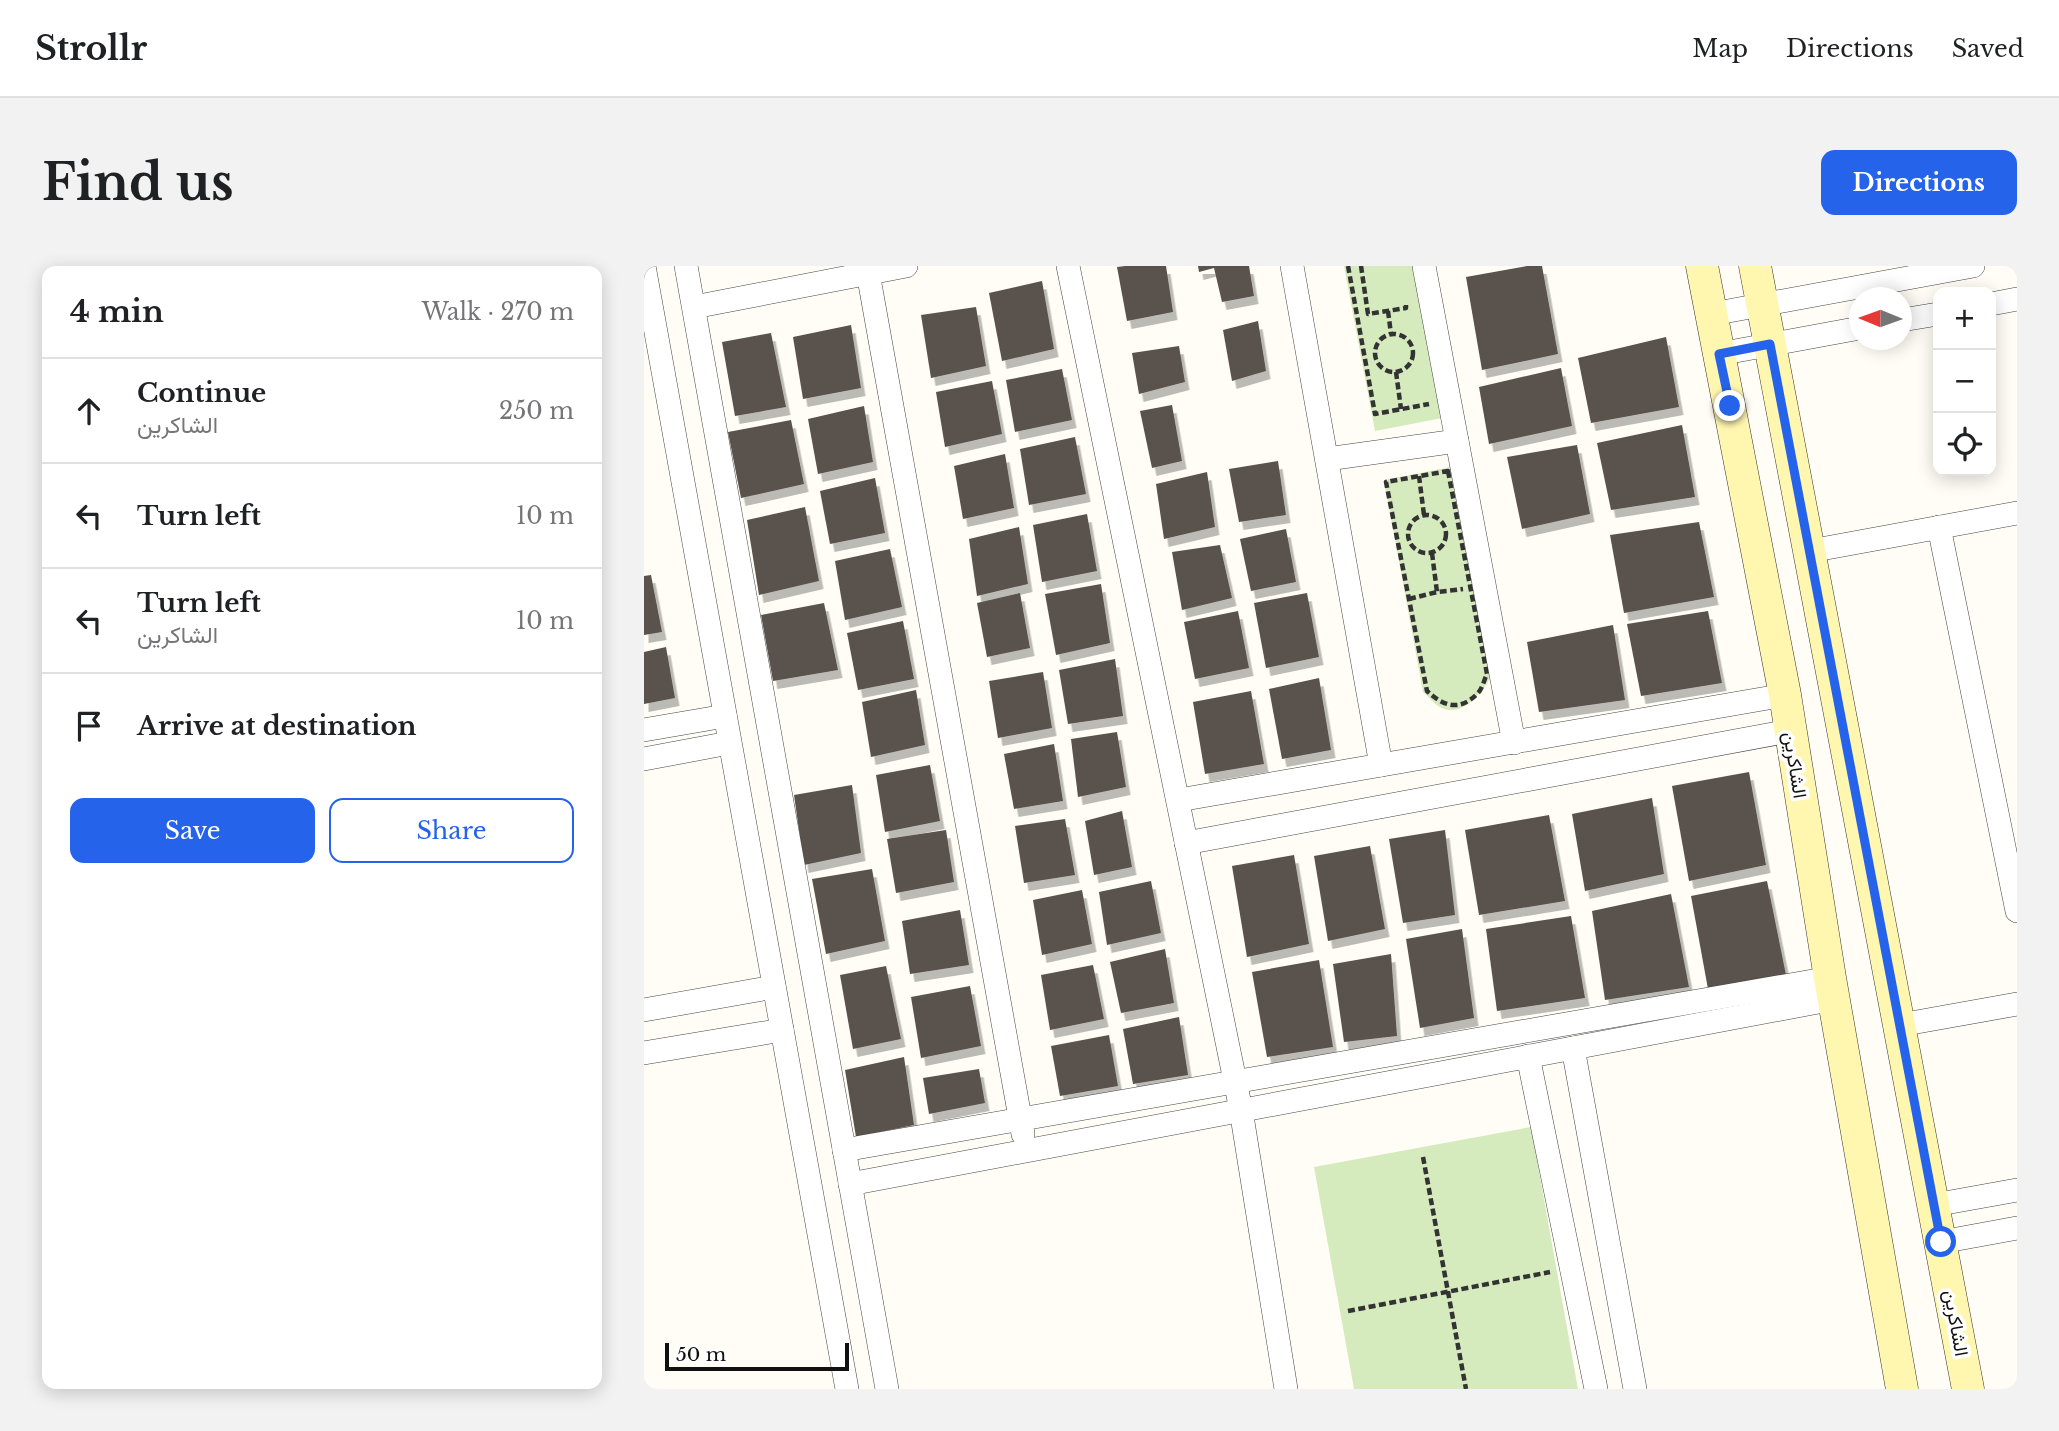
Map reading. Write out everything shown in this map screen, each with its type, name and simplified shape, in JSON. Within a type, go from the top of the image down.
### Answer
[{"type":"street","points":[[686,266],[887,1389]]},
{"type":"street","points":[[694,307],[906,266]]},
{"type":"street","points":[[1068,266],[1241,1110],[1286,1389]]},
{"type":"street","points":[[1292,266],[1381,765]]},
{"type":"street","points":[[1424,266],[1514,743]]},
{"type":"street","name":"الشاكرين","points":[[1702,266],[1784,695],[1902,1389]]},
{"type":"street","name":"الشاكرين","points":[[1755,266],[1968,1389]]},
{"type":"street","points":[[1712,314],[1973,266]]},
{"type":"street","points":[[644,267],[648,311],[848,1389]]},
{"type":"street","points":[[868,273],[1026,1151]]},
{"type":"street","points":[[1996,303],[2017,299]]},
{"type":"street","points":[[1912,318],[1933,315]]},
{"type":"street","points":[[1719,354],[1849,330]]},
{"type":"street","points":[[1327,459],[1457,441]]},
{"type":"street","points":[[1810,551],[2017,513]]},
{"type":"street","points":[[1939,527],[2017,911]]},
{"type":"street","points":[[1179,800],[1784,695]]},
{"type":"street","points":[[644,730],[724,716]]},
{"type":"street","points":[[1186,843],[1789,731]]},
{"type":"street","points":[[644,759],[729,743]]},
{"type":"street","points":[[644,1010],[774,987]]},
{"type":"street","points":[[845,1150],[1235,1082],[1832,988]]},
{"type":"street","points":[[850,1184],[1573,1048],[1832,988]]},
{"type":"street","points":[[1900,1025],[2017,1004]]},
{"type":"street","points":[[644,1054],[782,1030]]},
{"type":"street","points":[[1573,1048],[1635,1389]]},
{"type":"street","points":[[1528,1056],[1596,1389]]},
{"type":"street","points":[[1934,1205],[2017,1190]]},
{"type":"street","points":[[1941,1242],[2017,1228]]},
{"type":"path","points":[[1348,266],[1374,414]]},
{"type":"path","points":[[1362,266],[1368,314],[1406,309],[1405,298]]},
{"type":"path","points":[[1388,311],[1391,334]]},
{"type":"path","points":[[1391,334],[1404,337],[1412,345],[1411,363],[1402,371],[1383,369],[1376,358],[1376,346],[1380,340],[1391,334]]},
{"type":"path","points":[[1396,372],[1401,409]]},
{"type":"path","points":[[1448,471],[1471,588],[1487,674],[1478,694],[1460,704],[1447,705],[1427,691],[1386,482],[1448,471]]},
{"type":"path","points":[[1419,476],[1424,515]]},
{"type":"path","points":[[1424,515],[1431,515],[1442,521],[1447,534],[1443,546],[1432,554],[1414,549],[1408,538],[1413,520],[1424,515]]},
{"type":"path","points":[[1432,554],[1437,592]]},
{"type":"path","points":[[1409,599],[1471,588]]},
{"type":"path","points":[[1423,1157],[1466,1389]]},
{"type":"path","points":[[1348,1311],[1546,1273]]},
{"type":"green space","points":[[1344,266],[1413,266],[1442,418],[1375,431]]},
{"type":"green space","points":[[1451,467],[1490,678],[1470,703],[1456,710],[1438,706],[1423,692],[1384,480]]},
{"type":"green space","points":[[1531,1127],[1578,1389],[1354,1389],[1314,1167]]},
{"type":"building","points":[[1166,266],[1173,312],[1127,321],[1117,267]]},
{"type":"building","points":[[1198,266],[1249,266],[1254,296],[1222,302],[1214,268],[1199,272]]},
{"type":"building","points":[[1527,266],[1542,266],[1558,354],[1482,370],[1466,277]]},
{"type":"building","points":[[1042,281],[1054,349],[1002,361],[989,293]]},
{"type":"building","points":[[976,307],[986,366],[931,378],[921,315]]},
{"type":"building","points":[[1258,321],[1266,371],[1232,381],[1223,330]]},
{"type":"building","points":[[851,325],[861,388],[803,399],[793,337]]},
{"type":"building","points":[[771,333],[786,407],[735,416],[722,342]]},
{"type":"building","points":[[1666,337],[1679,407],[1591,423],[1578,358]]},
{"type":"building","points":[[1179,346],[1185,382],[1139,394],[1132,353]]},
{"type":"building","points":[[1561,368],[1572,426],[1489,444],[1479,387]]},
{"type":"building","points":[[1062,369],[1072,420],[1015,432],[1006,380]]},
{"type":"building","points":[[992,381],[1002,434],[945,447],[936,392]]},
{"type":"building","points":[[1172,405],[1182,461],[1152,468],[1140,411]]},
{"type":"building","points":[[864,406],[873,462],[818,474],[808,419]]},
{"type":"building","points":[[791,420],[804,484],[741,498],[728,432]]},
{"type":"building","points":[[1682,425],[1695,497],[1611,510],[1597,443]]},
{"type":"building","points":[[1075,437],[1086,494],[1029,505],[1020,449]]},
{"type":"building","points":[[1577,445],[1590,514],[1522,529],[1507,457]]},
{"type":"building","points":[[1005,454],[1014,508],[963,519],[954,466]]},
{"type":"building","points":[[1278,461],[1286,515],[1239,522],[1229,469]]},
{"type":"building","points":[[1207,472],[1215,527],[1164,539],[1156,484]]},
{"type":"building","points":[[875,478],[885,533],[830,544],[820,491]]},
{"type":"building","points":[[805,507],[819,581],[759,595],[747,520]]},
{"type":"building","points":[[1087,514],[1097,571],[1042,582],[1033,525]]},
{"type":"building","points":[[1699,522],[1714,597],[1624,613],[1610,535]]},
{"type":"building","points":[[1019,527],[1028,584],[977,596],[969,539]]},
{"type":"building","points":[[1286,529],[1296,582],[1251,591],[1240,539]]},
{"type":"building","points":[[1220,545],[1232,598],[1182,610],[1172,552]]},
{"type":"building","points":[[890,549],[902,607],[845,620],[835,561]]},
{"type":"building","points":[[651,575],[662,632],[644,635],[644,576]]},
{"type":"building","points":[[1101,584],[1110,643],[1056,655],[1045,594]]},
{"type":"building","points":[[1020,593],[1030,648],[987,657],[977,603]]},
{"type":"building","points":[[1307,593],[1319,657],[1266,668],[1254,603]]},
{"type":"building","points":[[824,603],[838,670],[773,681],[761,615]]},
{"type":"building","points":[[1238,611],[1249,668],[1195,679],[1184,622]]},
{"type":"building","points":[[1708,611],[1722,683],[1641,696],[1627,624]]},
{"type":"building","points":[[903,621],[914,679],[858,690],[847,633]]},
{"type":"building","points":[[1613,625],[1625,700],[1539,712],[1527,642]]},
{"type":"building","points":[[666,647],[675,698],[644,704],[644,652]]},
{"type":"building","points":[[1115,659],[1123,716],[1068,724],[1059,670]]},
{"type":"building","points":[[1043,672],[1052,728],[998,738],[989,681]]},
{"type":"building","points":[[1319,678],[1331,750],[1282,759],[1269,689]]},
{"type":"building","points":[[916,690],[925,745],[871,757],[862,702]]},
{"type":"building","points":[[1251,691],[1264,764],[1205,774],[1193,702]]},
{"type":"building","points":[[1117,732],[1126,787],[1078,797],[1071,739]]},
{"type":"building","points":[[1054,744],[1063,801],[1014,809],[1004,754]]},
{"type":"building","points":[[930,765],[940,821],[885,832],[876,775]]},
{"type":"building","points":[[1749,772],[1766,865],[1689,881],[1672,786]]},
{"type":"building","points":[[852,785],[861,853],[804,865],[794,795]]},
{"type":"building","points":[[1652,798],[1664,874],[1585,891],[1572,814]]},
{"type":"building","points":[[1122,811],[1132,867],[1094,875],[1085,821]]},
{"type":"building","points":[[1549,815],[1565,901],[1479,915],[1465,830]]},
{"type":"building","points":[[1065,819],[1075,875],[1024,883],[1015,826]]},
{"type":"building","points":[[946,830],[954,882],[896,893],[887,839]]},
{"type":"building","points":[[1445,830],[1455,915],[1403,923],[1389,839]]},
{"type":"building","points":[[1370,846],[1385,929],[1328,941],[1314,856]]},
{"type":"building","points":[[1294,855],[1309,944],[1247,957],[1232,866]]},
{"type":"building","points":[[872,869],[885,941],[826,954],[812,879]]},
{"type":"building","points":[[1151,881],[1161,933],[1107,945],[1099,892]]},
{"type":"building","points":[[1767,881],[1786,975],[1708,989],[1691,896]]},
{"type":"building","points":[[1082,890],[1092,944],[1042,955],[1033,900]]},
{"type":"building","points":[[1671,894],[1689,987],[1605,1000],[1592,911]]},
{"type":"building","points":[[960,910],[969,965],[910,974],[902,921]]},
{"type":"building","points":[[1571,916],[1585,998],[1497,1011],[1486,929]]},
{"type":"building","points":[[1462,929],[1474,1018],[1420,1028],[1406,939]]},
{"type":"building","points":[[1165,949],[1174,1003],[1121,1013],[1110,962]]},
{"type":"building","points":[[1391,954],[1397,1036],[1344,1042],[1333,964]]},
{"type":"building","points":[[1319,960],[1333,1047],[1267,1057],[1252,972]]},
{"type":"building","points":[[1093,965],[1104,1019],[1050,1030],[1041,975]]},
{"type":"building","points":[[886,966],[901,1039],[853,1049],[840,975]]},
{"type":"building","points":[[970,986],[981,1046],[921,1058],[911,997]]},
{"type":"building","points":[[1179,1017],[1188,1075],[1133,1084],[1123,1029]]},
{"type":"building","points":[[1109,1035],[1118,1086],[1060,1096],[1051,1046]]},
{"type":"building","points":[[904,1057],[914,1125],[856,1137],[845,1070]]},
{"type":"building","points":[[979,1069],[985,1103],[929,1114],[923,1078]]},
{"type":"route","points":[[1730,406],[1719,354],[1770,344],[1941,1242]]}]
